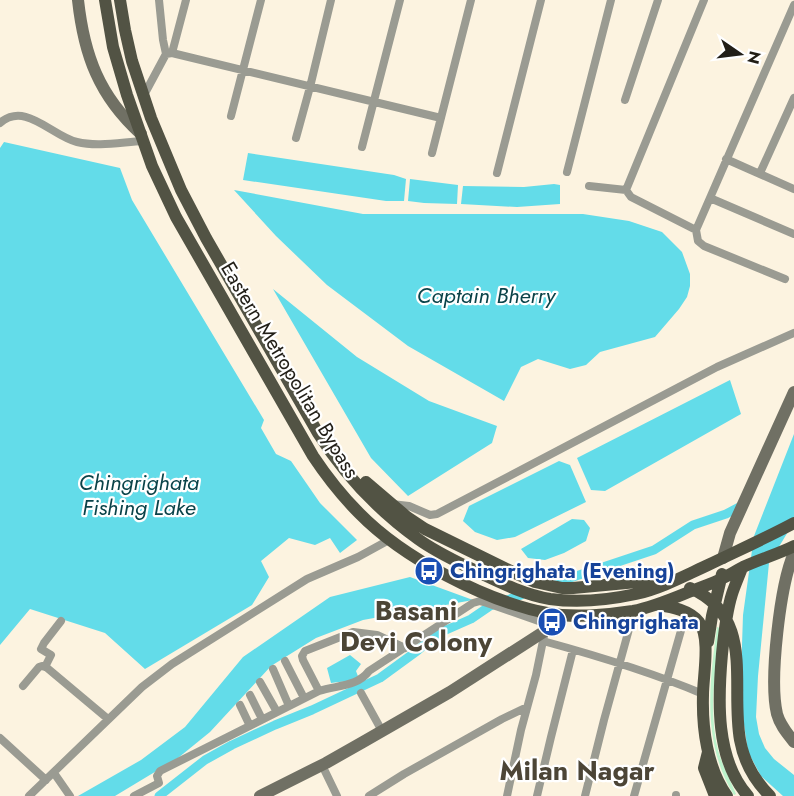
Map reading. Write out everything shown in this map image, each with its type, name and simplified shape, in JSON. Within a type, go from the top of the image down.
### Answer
[{"type":"main road","points":[[99,0],[108,18]]},
{"type":"main road","name":"Eastern Metropolitan Bypass","points":[[105,0],[113,47],[127,95],[152,166],[176,217],[314,456],[341,493],[360,514],[392,542],[417,558],[521,611],[546,627],[584,615],[634,611],[722,579],[747,566],[792,549]]},
{"type":"main road","name":"Eastern Metropolitan Bypass","points":[[120,0],[129,50],[144,95],[165,154],[192,212],[327,448],[357,485],[404,521]]},
{"type":"main road","name":"Eastern Metropolitan Bypass","points":[[327,448],[347,462],[359,476],[392,504],[418,539],[503,584],[547,598],[569,601],[606,598],[651,590],[794,523]]},
{"type":"main road","points":[[404,521],[517,574],[550,586],[573,588],[637,582],[665,582],[687,587],[712,601],[729,626],[734,639],[738,668],[738,723],[744,755],[755,778],[770,796]]},
{"type":"main road","points":[[737,551],[747,566],[733,592],[727,620],[721,664],[720,703],[723,741],[727,757],[738,783],[748,796]]},
{"type":"main road","points":[[723,558],[722,579],[712,616],[703,694],[708,750],[716,775],[727,796]]},
{"type":"main road","points":[[656,604],[678,608],[699,622],[703,630],[706,664]]},
{"type":"main road","points":[[708,750],[704,768],[715,796]]},
{"type":"street","points":[[78,0],[85,44],[93,70],[125,120],[142,137]]},
{"type":"street","points":[[159,0],[163,40],[169,53]]},
{"type":"street","points":[[144,95],[169,53],[186,0]]},
{"type":"street","points":[[231,116],[261,0]]},
{"type":"street","points":[[296,138],[331,0]]},
{"type":"street","points":[[362,147],[400,0]]},
{"type":"street","points":[[432,153],[471,0]]},
{"type":"street","points":[[497,173],[541,0]]},
{"type":"street","points":[[567,172],[611,0]]},
{"type":"street","points":[[625,100],[658,0]]},
{"type":"street","points":[[626,190],[704,0]]},
{"type":"street","points":[[784,279],[704,246],[698,241],[696,230],[794,5]]},
{"type":"street","points":[[169,53],[441,118]]},
{"type":"street","points":[[760,173],[794,98]]},
{"type":"street","points":[[0,123],[6,118],[15,116],[34,118],[64,137],[90,144],[142,137]]},
{"type":"street","points":[[726,159],[794,189]]},
{"type":"street","points":[[589,186],[626,190],[631,197],[696,230]]},
{"type":"street","points":[[710,198],[794,234]]},
{"type":"street","points":[[392,504],[409,506],[430,515],[437,514],[717,367],[794,333]]},
{"type":"street","points":[[723,558],[730,532],[794,392]]},
{"type":"street","points":[[730,532],[737,551]]},
{"type":"street","points":[[29,796],[142,687],[190,652],[307,579],[392,542]]},
{"type":"street","points":[[792,549],[777,637],[774,688],[780,724],[794,742]]},
{"type":"street","points":[[134,796],[159,783],[157,776],[160,771],[319,691],[356,682],[369,671],[473,603],[480,601],[521,611]]},
{"type":"street","points":[[585,796],[634,611]]},
{"type":"street","points":[[634,796],[686,613]]},
{"type":"street","points":[[45,667],[51,655],[42,649],[44,643],[61,621]]},
{"type":"street","points":[[546,627],[573,650],[667,679],[703,694]]},
{"type":"street","points":[[507,796],[546,627]]},
{"type":"street","points":[[260,796],[322,765],[450,692],[546,627]]},
{"type":"street","points":[[319,691],[303,660],[302,656],[305,651],[353,632],[377,635],[405,648]]},
{"type":"street","points":[[537,796],[573,650]]},
{"type":"street","points":[[285,661],[304,698]]},
{"type":"street","points":[[23,686],[39,667],[45,667],[108,719]]},
{"type":"street","points":[[273,669],[289,706]]},
{"type":"street","points":[[260,682],[277,712]]},
{"type":"street","points":[[361,693],[382,731]]},
{"type":"street","points":[[250,695],[262,719]]},
{"type":"street","points":[[240,705],[250,726]]},
{"type":"street","points":[[369,796],[404,774],[527,707]]},
{"type":"street","points":[[0,738],[46,780]]},
{"type":"street","points":[[322,765],[337,796]]},
{"type":"street","points":[[54,773],[70,796]]},
{"type":"green space","points":[[717,627],[720,628],[713,705],[715,735],[720,756],[736,794],[734,795],[724,776],[712,735],[710,692]]},
{"type":"water","name":"Chingrighata Fishing Lake","points":[[4,142],[120,168],[132,200],[264,420],[261,428],[276,454],[291,461],[320,503],[357,540],[340,553],[330,538],[315,545],[289,538],[261,561],[269,577],[252,605],[145,669],[105,633],[30,609],[0,645],[0,148]]},
{"type":"water","points":[[248,153],[394,175],[406,179],[404,201],[386,201],[243,180]]},
{"type":"water","points":[[410,179],[458,185],[457,204],[408,201]]},
{"type":"water","points":[[560,185],[560,204],[517,207],[461,204],[463,186],[524,187]]},
{"type":"water","name":"Captain Bherry","points":[[234,190],[363,214],[583,214],[629,221],[662,232],[682,252],[690,274],[690,286],[687,297],[679,309],[655,337],[600,352],[586,365],[570,369],[538,359],[521,367],[504,401],[408,346],[327,285],[276,236]]},
{"type":"water","points":[[273,289],[357,357],[429,401],[497,426],[492,443],[408,496],[371,458]]},
{"type":"water","points":[[730,380],[741,414],[605,491],[591,490],[577,458]]},
{"type":"water","points":[[794,434],[794,522],[769,563],[756,717],[759,734],[765,748],[774,759],[794,775],[794,796],[783,796],[761,776],[748,752],[741,704],[742,645],[743,615],[754,536]]},
{"type":"water","points":[[559,461],[570,465],[586,502],[515,537],[497,540],[475,532],[463,521],[469,506]]},
{"type":"water","points":[[572,519],[584,520],[590,528],[586,541],[545,560],[528,558],[521,549]]},
{"type":"water","points":[[410,577],[473,600],[363,620],[316,638],[271,666],[210,732],[178,758],[115,796],[78,796],[141,760],[185,727],[243,657],[330,597]]},
{"type":"water","points":[[350,655],[361,664],[356,671],[359,679],[331,683],[327,668]]},
{"type":"waterway","points":[[549,585],[654,550],[693,525],[726,514],[743,505]]},
{"type":"waterway","points":[[159,796],[205,760],[232,745],[380,678],[437,634],[471,619],[490,606],[521,595]]},
{"type":"place","name":"Chingrighata (Evening)","points":[[429,571]]},
{"type":"place","name":"Chingrighata","points":[[552,622]]},
{"type":"district","name":"Basani Devi Colony","points":[[416,626]]},
{"type":"district","name":"Milan Nagar","points":[[577,770]]}]
